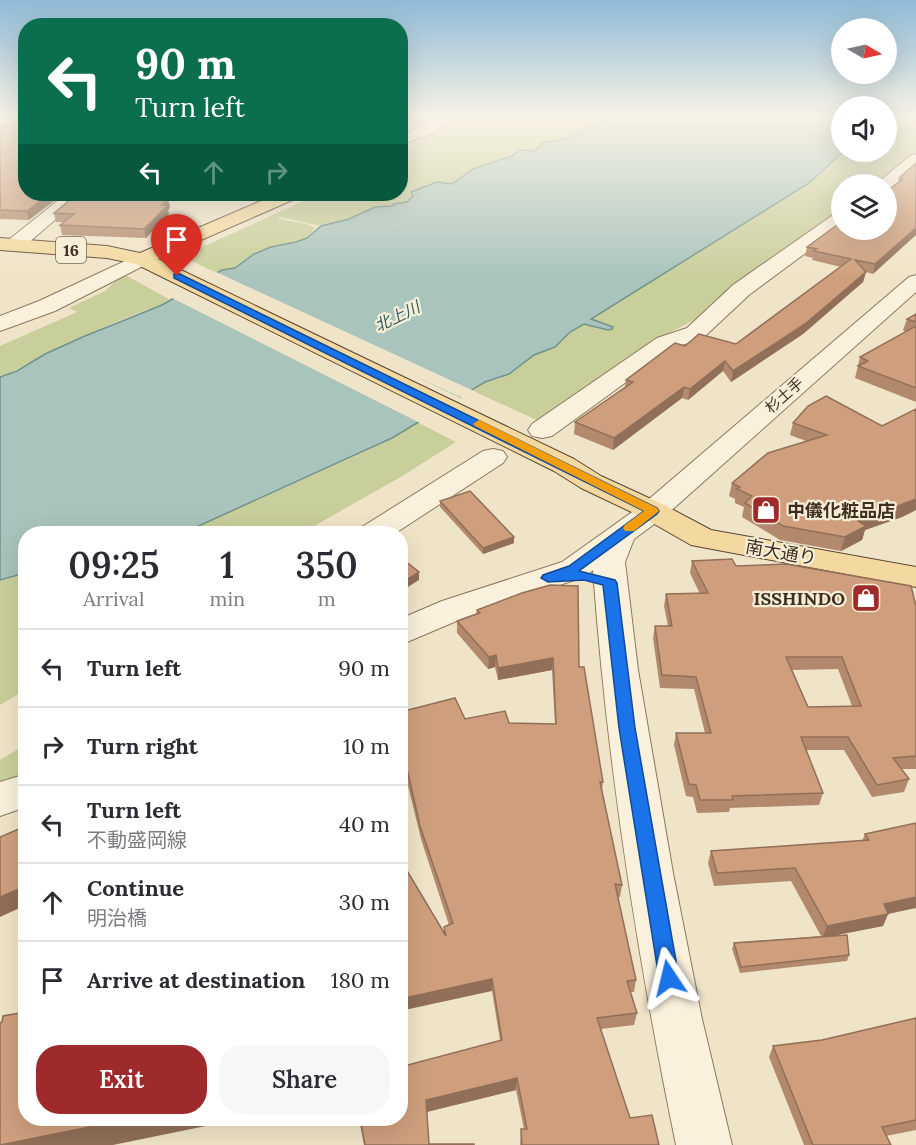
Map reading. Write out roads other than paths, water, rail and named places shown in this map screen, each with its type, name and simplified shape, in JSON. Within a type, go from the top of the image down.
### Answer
[{"type":"main road","points":[[149,262],[276,201]]},
{"type":"main road","name":"16","points":[[7,245],[107,252],[149,262]]},
{"type":"main road","name":"南大通り","points":[[149,262],[564,465],[591,482],[653,511],[702,538],[916,577]]},
{"type":"street","points":[[7,245],[67,201]]},
{"type":"street","points":[[542,430],[665,343],[696,333],[741,290],[831,225]]},
{"type":"street","points":[[0,324],[149,262]]},
{"type":"street","name":"杉土手","points":[[548,578],[574,569],[653,511],[916,280]]},
{"type":"street","points":[[385,526],[493,457]]},
{"type":"street","points":[[621,534],[609,562],[627,728],[676,1019],[704,1145]]},
{"type":"street","points":[[408,629],[454,609],[548,578],[584,575],[610,583]]},
{"type":"street","points":[[0,799],[18,793]]},
{"type":"water","name":"北上川","points":[[470,171],[822,171],[809,183],[591,319],[613,327],[612,329],[584,324],[570,332],[555,347],[534,355],[509,374],[485,382],[392,438],[199,526],[18,526],[18,575],[0,580],[0,377],[17,371],[45,354],[85,336],[162,305],[222,270],[235,268],[254,254],[307,238],[321,226],[349,219],[375,207],[407,202],[413,196],[411,192],[437,182],[452,184]]},
{"type":"place","name":"中儀化粧品店","points":[[766,510]]},
{"type":"place","name":"ISSHINDO","points":[[866,598]]}]
